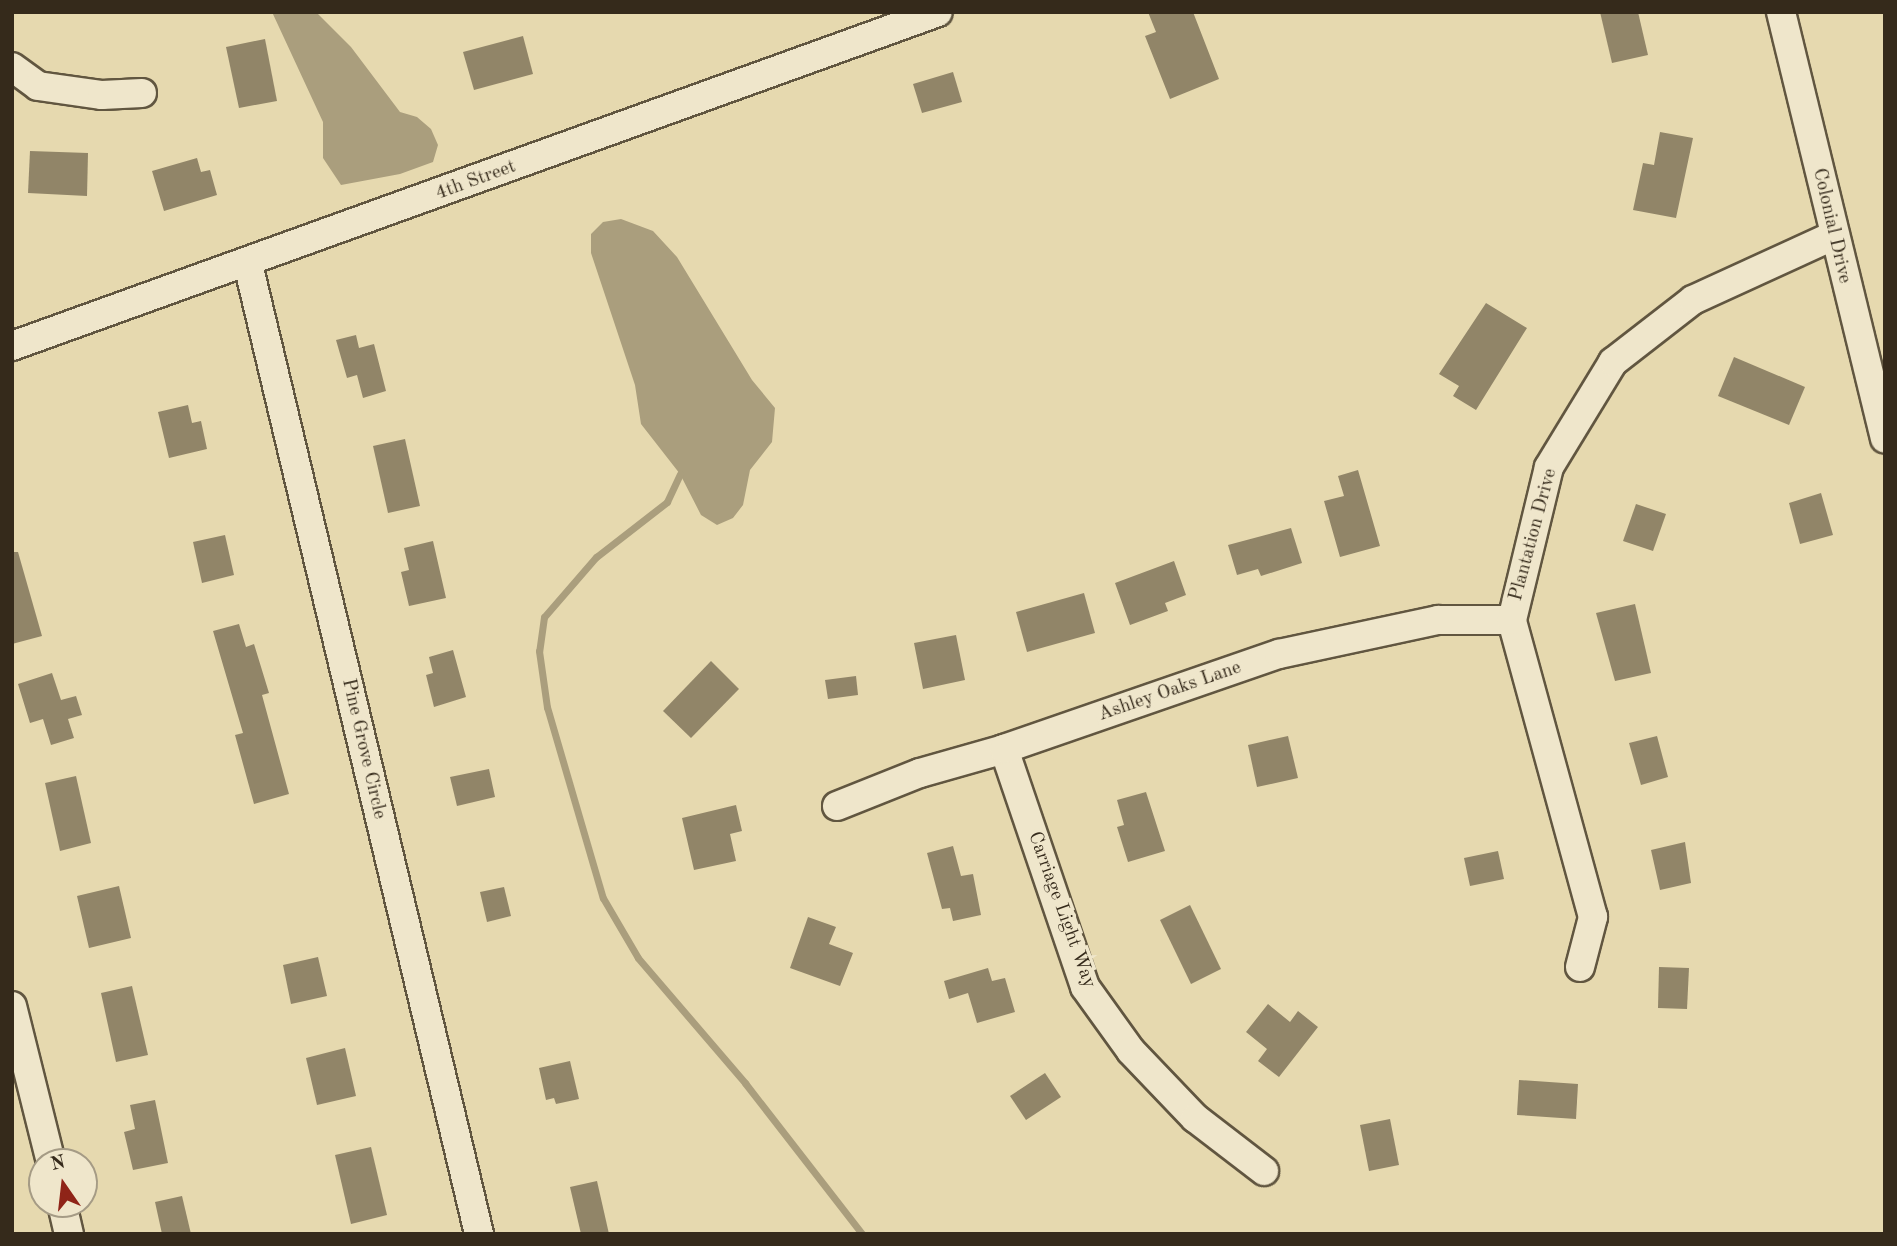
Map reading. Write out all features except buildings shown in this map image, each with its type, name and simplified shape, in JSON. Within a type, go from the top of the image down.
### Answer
[{"type":"street","name":"4th Street","points":[[12,346],[248,264],[938,12]]},
{"type":"street","name":"Colonial Drive","points":[[1781,12],[1833,236],[1885,438]]},
{"type":"street","points":[[12,67],[38,86],[102,95],[142,93]]},
{"type":"street","name":"Plantation Drive","points":[[1580,967],[1593,917],[1511,620],[1549,467],[1613,362],[1693,300],[1833,236]]},
{"type":"street","name":"Pine Grove Circle","points":[[248,264],[479,1234]]},
{"type":"street","name":"Ashley Oaks Lane","points":[[837,806],[920,773],[1004,749],[1279,654],[1438,620],[1511,620]]},
{"type":"street","name":"Carriage Light Way","points":[[1004,749],[1086,987],[1131,1051],[1195,1118],[1264,1171]]},
{"type":"street","points":[[12,1006],[48,1148]]},
{"type":"shaded area","points":[[272,12],[316,12],[351,47],[400,112],[417,117],[431,129],[438,145],[433,162],[400,174],[341,185],[323,158],[323,122]]},
{"type":"shaded area","points":[[621,219],[653,231],[677,257],[752,380],[775,408],[772,442],[750,470],[743,505],[733,518],[717,525],[701,515],[680,474],[641,424],[635,385],[591,253],[591,234],[603,222]]},
{"type":"waterway","points":[[680,474],[667,502],[596,557],[544,617],[539,651],[547,707],[603,898],[638,958],[745,1083],[862,1234]]}]
